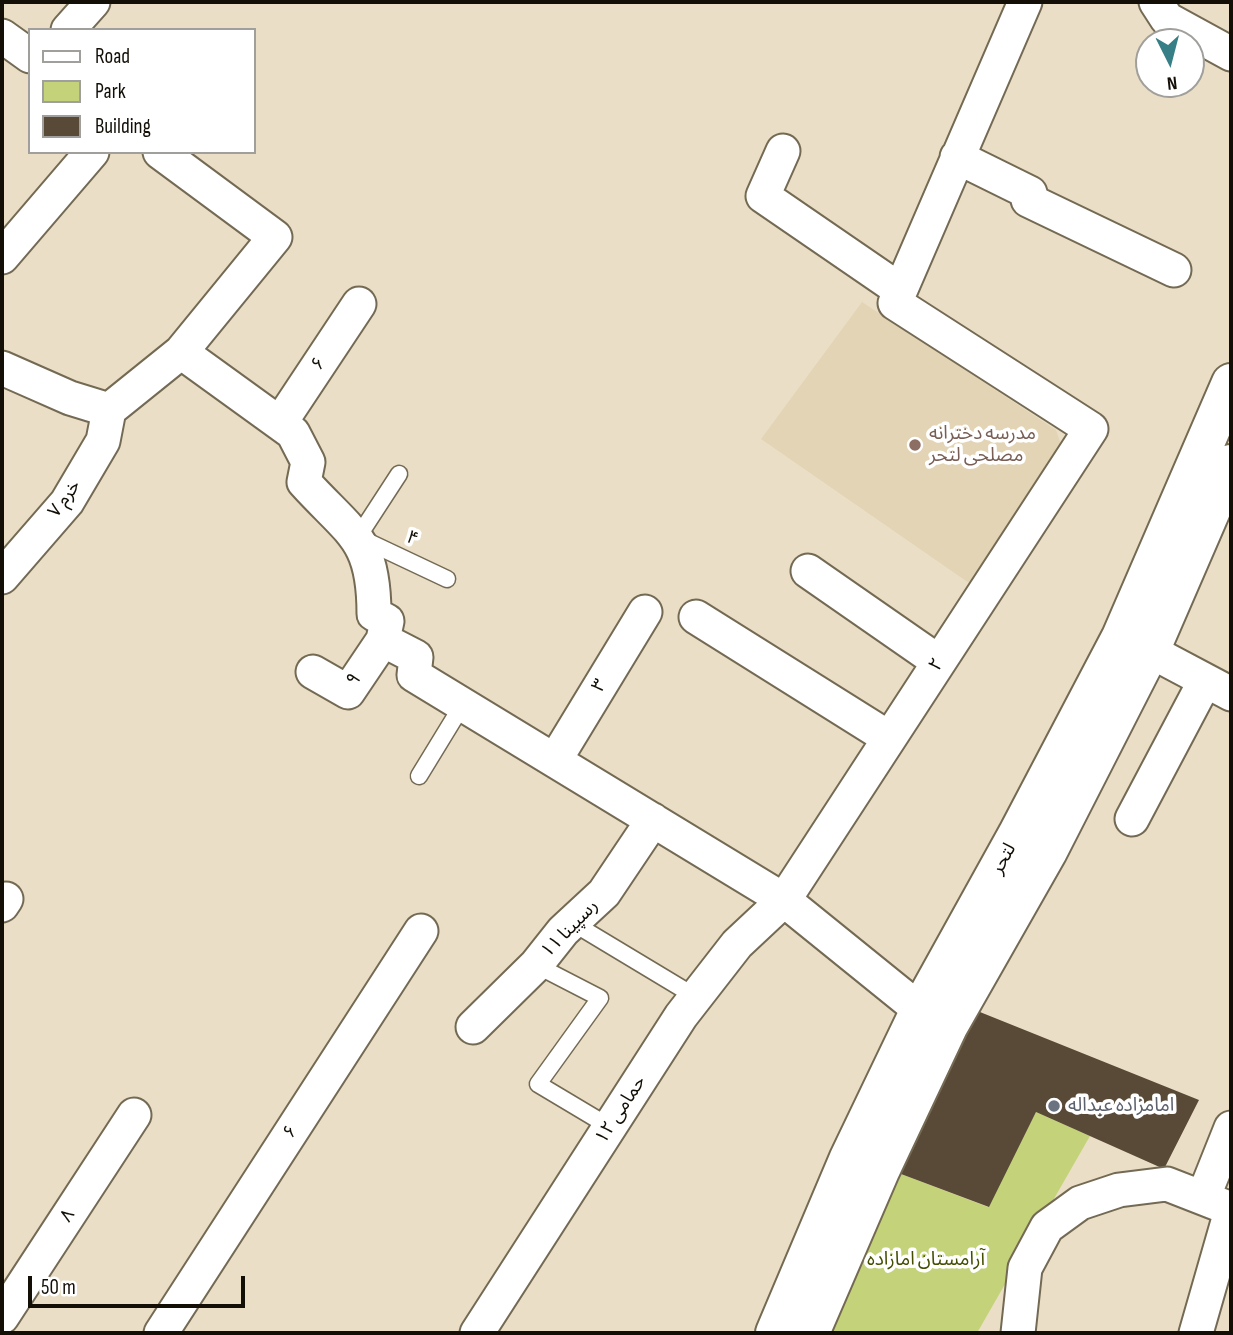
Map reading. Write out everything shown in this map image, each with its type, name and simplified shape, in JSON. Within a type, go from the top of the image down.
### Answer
[{"type":"street","points":[[70,28],[93,2]]},
{"type":"street","points":[[783,151],[763,196],[900,290],[1025,2]]},
{"type":"street","points":[[1167,7],[1231,54]]},
{"type":"street","points":[[2,36],[28,55]]},
{"type":"street","points":[[2,257],[90,154]]},
{"type":"street","points":[[2,368],[59,394],[109,410],[181,352],[275,237],[163,154]]},
{"type":"street","points":[[957,157],[1030,193],[1028,200],[1174,270]]},
{"type":"street","name":"۲","points":[[784,900],[1091,429],[895,303],[900,290]]},
{"type":"street","name":"۶","points":[[279,423],[359,304]]},
{"type":"street","points":[[181,352],[293,433],[308,462],[304,482],[358,537],[371,567],[374,614],[387,621],[383,640],[416,657],[415,675],[784,900],[935,1018]]},
{"type":"street","name":"لتحر","points":[[1032,843],[1231,383]]},
{"type":"street","name":"خرم ۷","points":[[2,577],[67,502],[103,441],[109,410]]},
{"type":"street","name":"لتحر","points":[[775,1333],[849,1158],[935,1018],[1032,843],[1150,651],[1230,468]]},
{"type":"street","points":[[808,571],[939,662]]},
{"type":"street","name":"۳","points":[[555,760],[645,612]]},
{"type":"street","points":[[696,617],[889,738]]},
{"type":"street","name":"۹","points":[[313,673],[348,692],[383,640]]},
{"type":"street","points":[[1132,819],[1218,687],[1150,651]]},
{"type":"street","name":"رسپینا ۱۱","points":[[473,1027],[604,893],[653,820]]},
{"type":"street","name":"حمامی ۱۲","points":[[477,1333],[696,997],[737,944],[784,900]]},
{"type":"street","name":"۶","points":[[162,1333],[421,931]]},
{"type":"street","name":"لتحر","points":[[810,1333],[880,1171],[935,1018]]},
{"type":"street","name":"۸","points":[[2,1317],[134,1115]]},
{"type":"street","points":[[1196,1333],[1222,1206],[1231,1128]]},
{"type":"street","points":[[1018,1333],[1025,1268],[1047,1227],[1080,1203],[1119,1190],[1167,1184],[1222,1206]]},
{"type":"lane","points":[[358,537],[399,474]]},
{"type":"lane","name":"۴","points":[[358,537],[447,579]]},
{"type":"lane","points":[[419,776],[463,704]]},
{"type":"lane","points":[[573,923],[696,997]]},
{"type":"lane","points":[[536,965],[600,998],[538,1084],[610,1127]]},
{"type":"shaded area","name":"مدرسه دخترانه مصلحی لتحر","points":[[862,302],[1056,430],[1063,450],[969,583],[761,439]]},
{"type":"green space","name":"آرامستان امازاده","points":[[1036,1112],[1090,1136],[977,1333],[819,1333],[885,1168],[988,1207]]},
{"type":"building","name":"امامزاده عبداله","points":[[960,1004],[1199,1100],[1164,1169],[1036,1112],[989,1207],[885,1168]]},
{"type":"place","name":"مدرسه دخترانه مصلحی لتحر","points":[[915,445]]},
{"type":"place","name":"امامزاده عبداله","points":[[1054,1106]]}]
